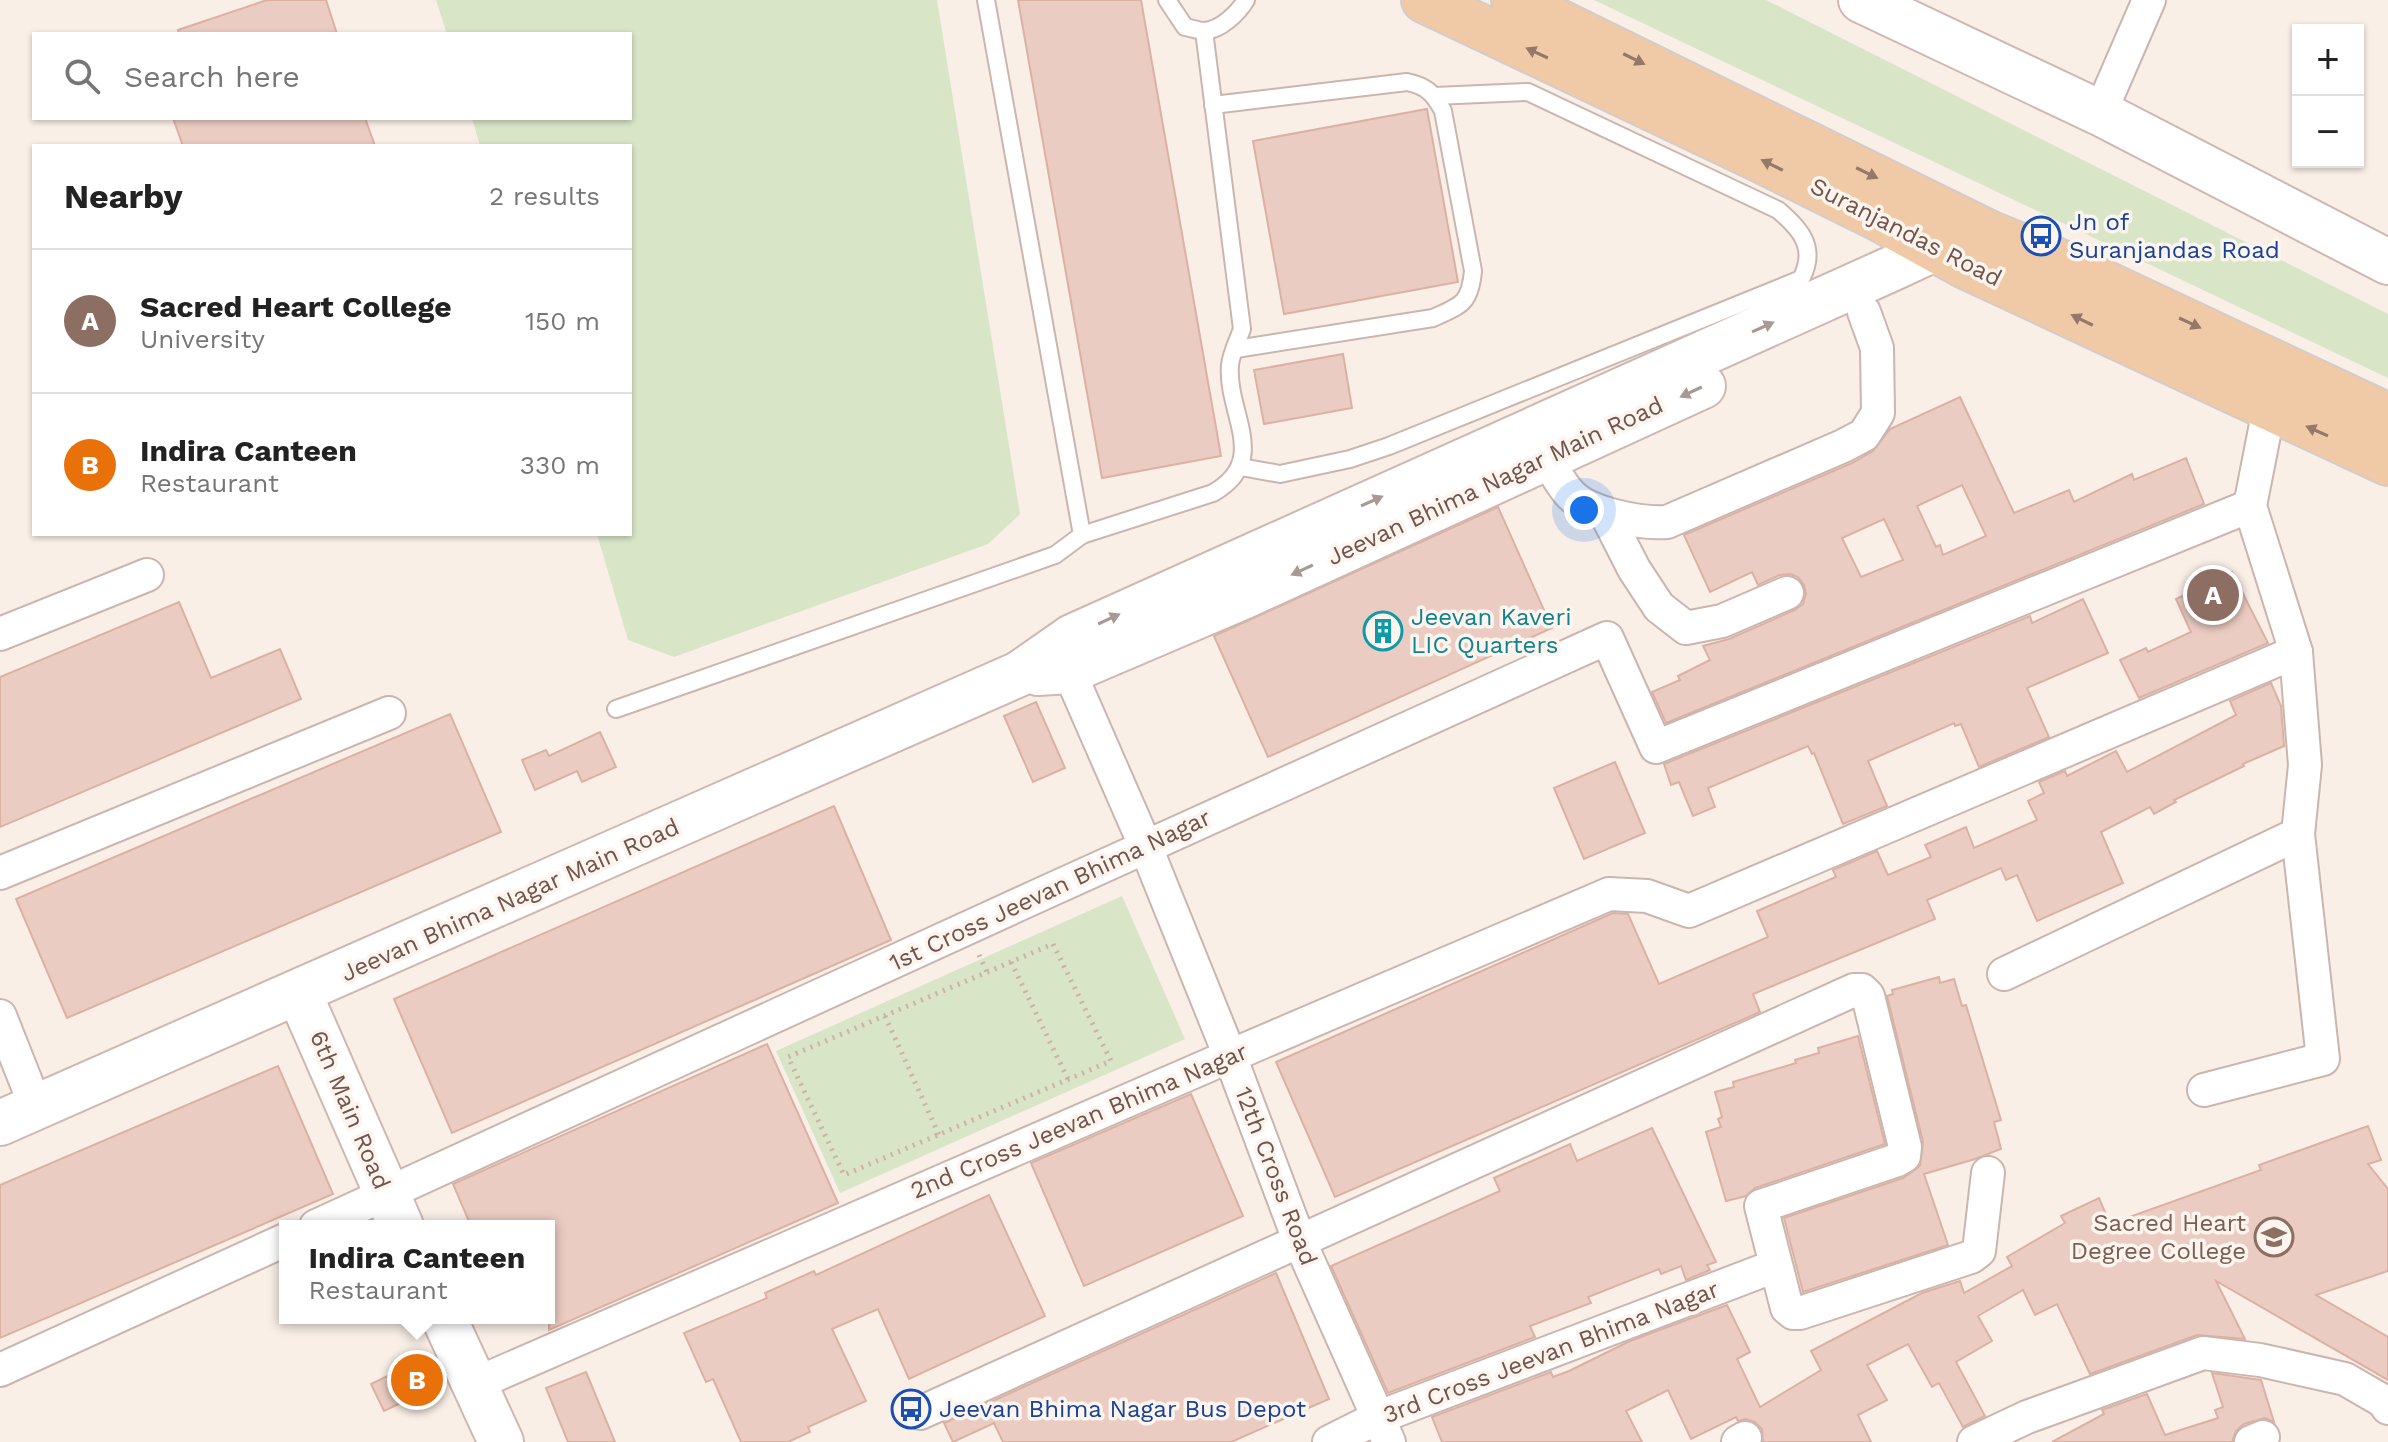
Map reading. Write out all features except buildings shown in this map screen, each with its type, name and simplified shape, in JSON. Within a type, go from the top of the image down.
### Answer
[{"type":"main road","name":"Suranjandas Road","points":[[1424,0],[1755,157],[1964,242],[2053,259],[2388,416]]},
{"type":"main road","name":"Suranjandas Road","points":[[1514,0],[2269,409],[2388,463]]},
{"type":"main road","points":[[1861,0],[2100,113],[2388,262]]},
{"type":"main road","name":"Jeevan Bhima Nagar Main Road","points":[[18,1115],[1019,674],[1245,596],[1864,312],[1964,242]]},
{"type":"main road","name":"Jeevan Bhima Nagar Main Road","points":[[1065,657],[1964,242]]},
{"type":"main road","name":"6th Main Road","points":[[299,993],[393,1210]]},
{"type":"main road","points":[[447,1324],[501,1442]]},
{"type":"street","points":[[2100,113],[2149,0]]},
{"type":"street","points":[[1546,458],[1572,496],[1606,514],[1654,523],[1667,522],[1864,435],[1878,413],[1878,383],[1877,348],[1864,312]]},
{"type":"street","points":[[2204,1090],[2323,1059],[2298,834],[2305,765],[2296,652],[2250,506],[2269,409]]},
{"type":"street","name":"1st Cross Jeevan Bhima Nagar","points":[[345,1220],[393,1210],[1145,845],[1607,638],[1656,747],[2250,506]]},
{"type":"street","points":[[1606,514],[1634,569],[1659,607],[1686,628],[1722,621],[1787,593]]},
{"type":"street","points":[[0,634],[147,575]]},
{"type":"street","name":"2nd Cross Jeevan Bhima Nagar","points":[[475,1384],[1609,894],[1647,896],[1689,911],[2296,652]]},
{"type":"street","name":"12th Cross Road","points":[[1065,657],[1230,1056],[1299,1240],[1384,1430]]},
{"type":"street","points":[[0,873],[389,713]]},
{"type":"street","points":[[2004,974],[2298,834]]},
{"type":"street","points":[[920,1413],[1854,990],[1862,990],[1868,996],[1905,1147],[1904,1156],[1761,1206],[1787,1308],[1793,1313],[1800,1313],[1971,1257],[1979,1251],[1988,1173]]},
{"type":"street","points":[[0,1016],[18,1115]]},
{"type":"street","points":[[0,1370],[279,1243]]},
{"type":"street","name":"3rd Cross Jeevan Bhima Nagar","points":[[1329,1442],[1384,1430],[1775,1266]]},
{"type":"street","points":[[1974,1442],[2027,1417],[2203,1353],[2260,1360],[2345,1379],[2383,1401],[2388,1408]]},
{"type":"lane","points":[[986,0],[1082,535]]},
{"type":"lane","points":[[1167,0],[1185,27],[1204,31],[1220,26],[1239,11],[1246,0]]},
{"type":"lane","points":[[616,709],[1055,555],[1082,535],[1213,493],[1229,484],[1241,467],[1243,446],[1230,362],[1242,329],[1204,31]]},
{"type":"lane","points":[[1213,105],[1407,82],[1423,86],[1435,96],[1443,111],[1473,271],[1471,293],[1456,308],[1414,322],[1236,349]]},
{"type":"lane","points":[[1241,467],[1280,474],[1325,466],[1389,446],[1801,279],[1808,265],[1809,252],[1805,241],[1778,210],[1528,92],[1435,96]]},
{"type":"path","points":[[1053,944],[1111,1061],[844,1175],[788,1057],[1011,962],[1053,944]]},
{"type":"path","points":[[1011,962],[1068,1079]]},
{"type":"path","points":[[885,1016],[939,1135]]},
{"type":"green space","points":[[436,0],[937,0],[1020,514],[988,544],[674,657],[628,640],[598,536],[632,536],[632,144],[479,144],[473,120],[632,120],[632,32],[446,32]]},
{"type":"green space","points":[[1594,0],[1766,0],[2388,314],[2388,378]]},
{"type":"green space","points":[[1122,896],[1185,1039],[840,1193],[776,1051]]},
{"type":"place","name":"Jn of Suranjandas Road","points":[[2041,236]]},
{"type":"place","name":"Sacred Heart College","points":[[2213,595]]},
{"type":"place","name":"Jeevan Kaveri LIC Quarters","points":[[1383,631]]},
{"type":"place","name":"Sacred Heart Degree College","points":[[2274,1237]]},
{"type":"place","name":"Indira Canteen","points":[[417,1380]]},
{"type":"place","name":"Jeevan Bhima Nagar Bus Depot","points":[[911,1409]]}]
